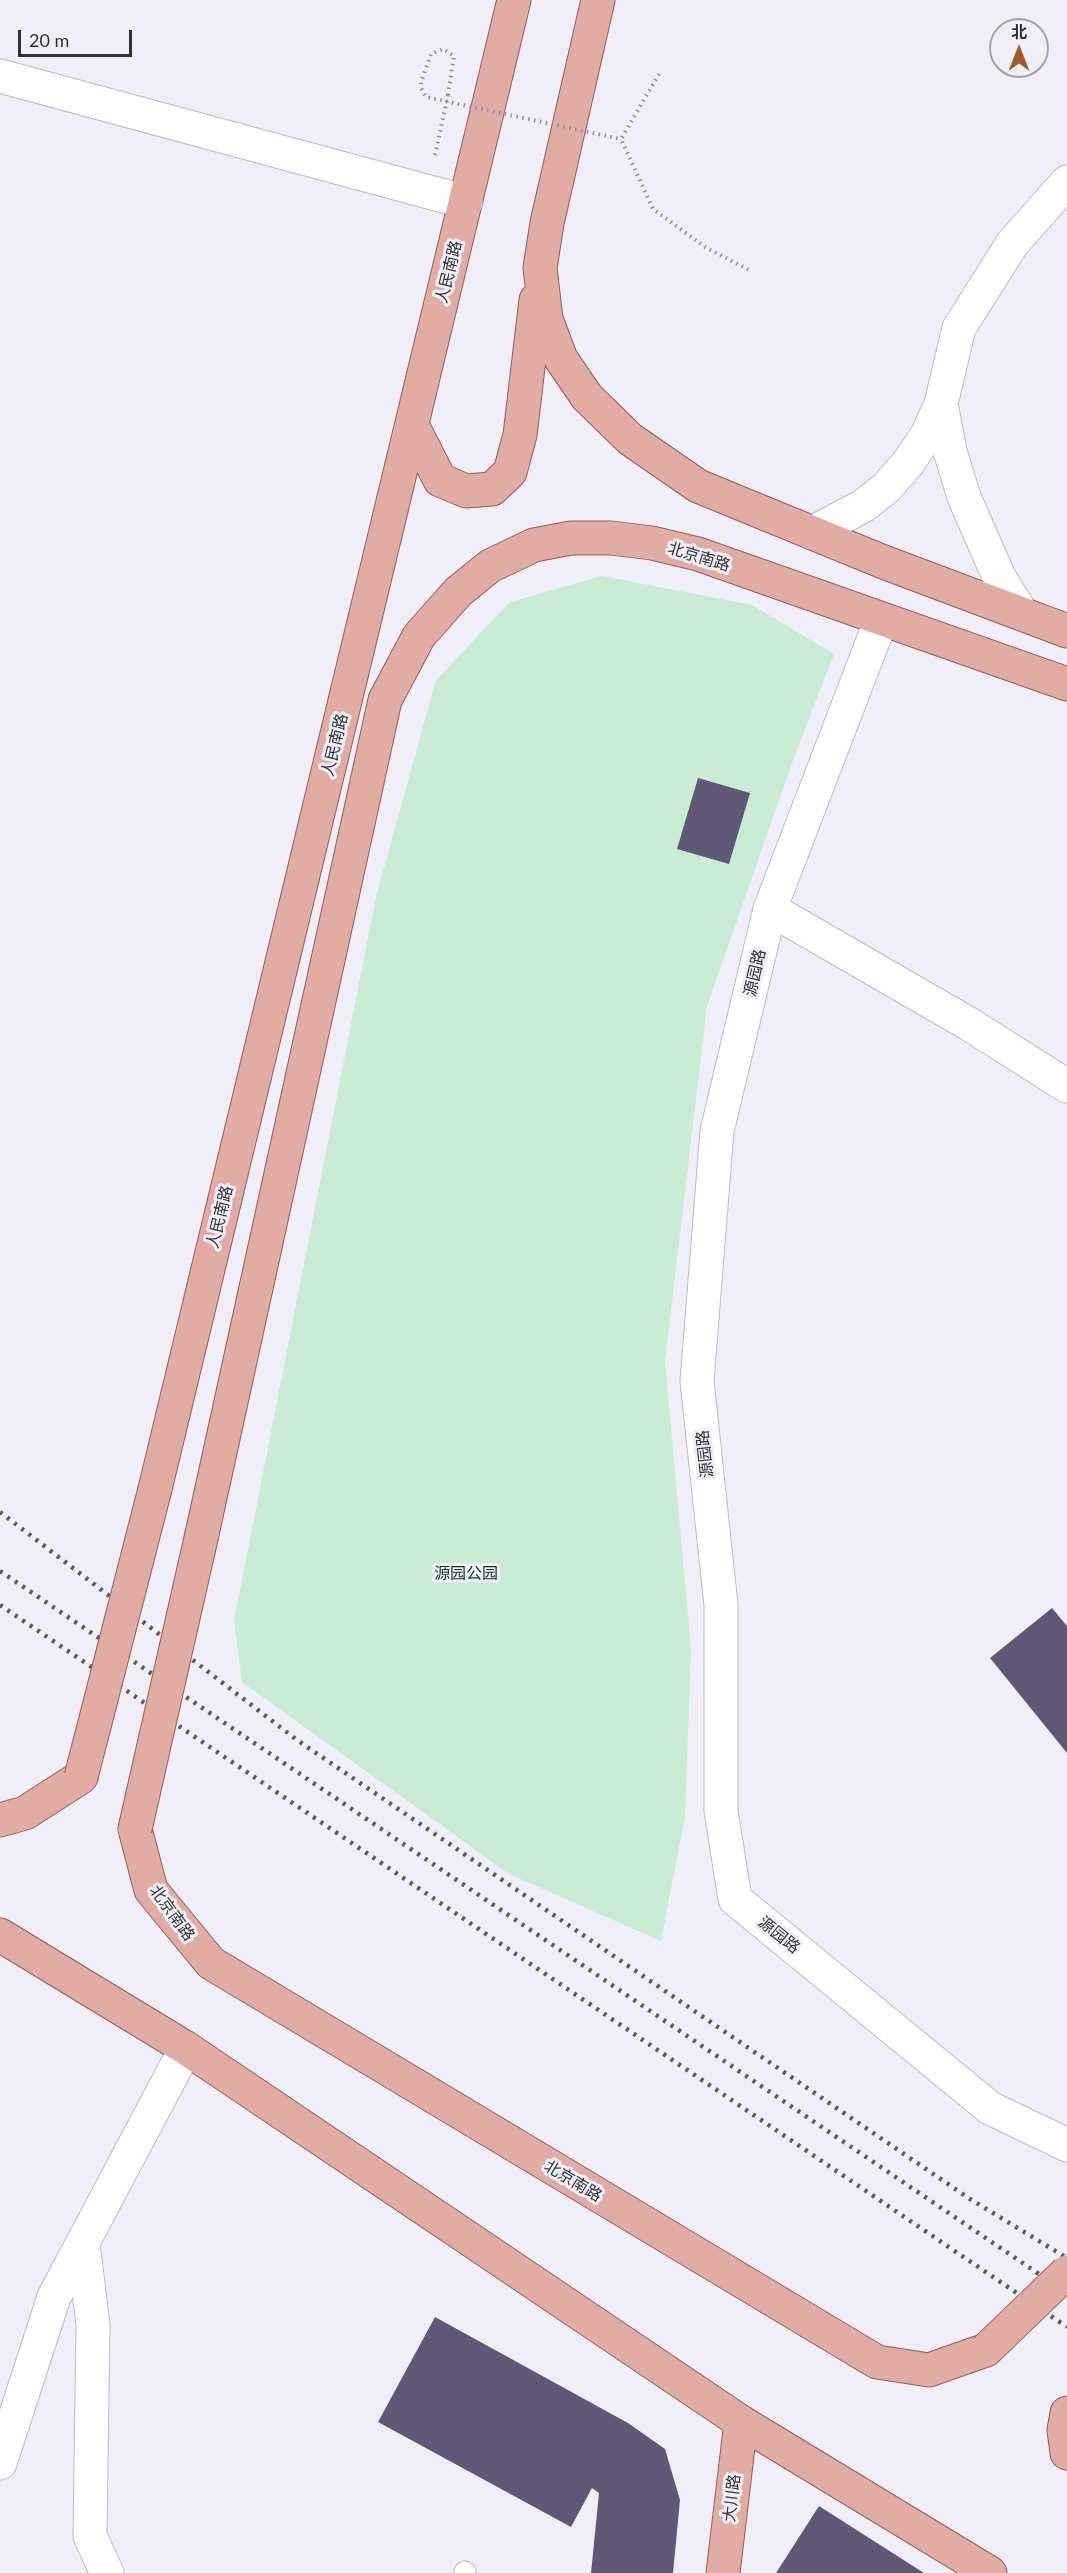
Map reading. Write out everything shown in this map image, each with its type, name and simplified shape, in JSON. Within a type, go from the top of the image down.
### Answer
[{"type":"main road","name":"人民南路","points":[[0,1820],[26,1813],[81,1777],[155,1489],[514,0]]},
{"type":"main road","points":[[412,425],[440,480],[466,491],[492,489],[510,472],[520,435],[547,223],[598,0]]},
{"type":"main road","points":[[540,268],[546,319],[561,359],[587,397],[630,440],[698,486],[1067,631]]},
{"type":"main road","name":"北京南路","points":[[1067,684],[698,554],[652,543],[611,538],[571,538],[534,545],[499,561],[458,592],[419,636],[385,700],[135,1829],[151,1890],[211,1963],[876,2362],[929,2370],[986,2350],[1067,2272]]},
{"type":"main road","points":[[0,1935],[186,2048],[741,2422],[990,2573]]},
{"type":"main road","points":[[1067,2413],[1064,2430],[1067,2453]]},
{"type":"main road","name":"大川路","points":[[723,2573],[741,2422]]},
{"type":"street","points":[[0,76],[466,202]]},
{"type":"street","points":[[813,533],[847,516],[886,488],[908,463],[927,435],[940,404],[959,328],[1011,244],[1067,182]]},
{"type":"street","points":[[940,404],[950,452],[980,538],[1022,614]]},
{"type":"street","name":"源园路","points":[[881,620],[770,909],[717,1131],[697,1381],[721,1605],[721,1811],[735,1899],[990,2108],[1067,2145]]},
{"type":"street","points":[[770,909],[969,1024],[1067,1086]]},
{"type":"street","points":[[0,2463],[54,2297],[186,2048]]},
{"type":"street","points":[[83,2243],[93,2325],[90,2536],[107,2573]]},
{"type":"path","points":[[427,191],[448,95],[454,56],[443,49],[431,54],[421,82],[426,97],[621,139]]},
{"type":"path","points":[[621,139],[659,75]]},
{"type":"path","points":[[621,139],[654,209],[705,247],[751,271]]},
{"type":"green space","name":"源园公园","points":[[602,576],[752,605],[834,654],[793,760],[707,1006],[665,1361],[691,1649],[685,1816],[661,1941],[509,1874],[242,1682],[234,1621],[376,897],[436,680],[510,602]]},
{"type":"building","points":[[698,778],[750,793],[729,864],[677,849]]},
{"type":"building","points":[[1052,1608],[1067,1626],[1067,1753],[990,1658]]},
{"type":"building","points":[[435,2317],[628,2423],[665,2449],[680,2500],[673,2573],[591,2573],[599,2493],[592,2488],[571,2527],[378,2422]]},
{"type":"building","points":[[819,2506],[924,2573],[776,2573]]},
{"type":"railway","points":[[0,1512],[297,1740],[970,2199],[1067,2258]]},
{"type":"railway","points":[[0,1571],[1067,2293]]},
{"type":"railway","points":[[0,1605],[1067,2327]]}]
